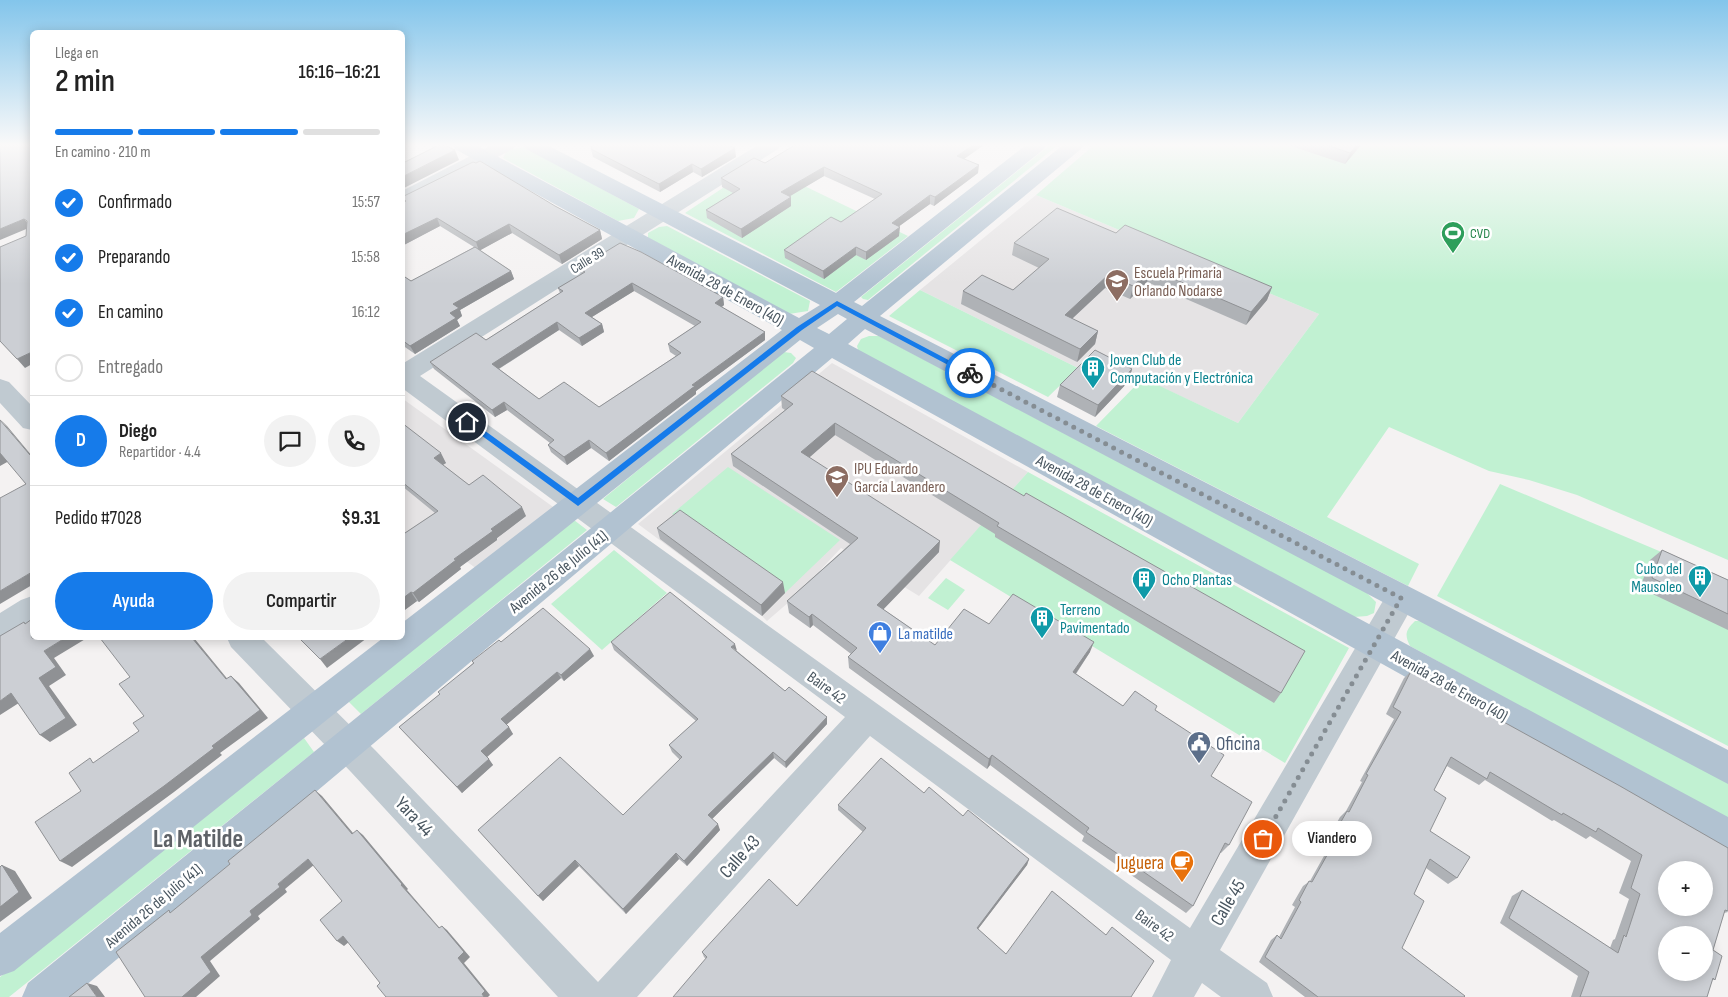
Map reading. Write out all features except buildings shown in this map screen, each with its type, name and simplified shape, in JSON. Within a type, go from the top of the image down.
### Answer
[{"type":"main road","name":"Avenida 28 de Enero (40)","points":[[548,192],[1728,836]]},
{"type":"main road","points":[[623,192],[1728,768]]},
{"type":"main road","points":[[405,639],[799,329],[837,304],[978,192]]},
{"type":"main road","name":"Avenida 26 de Julio (41)","points":[[42,997],[1018,192]]},
{"type":"main road","points":[[0,957],[403,640]]},
{"type":"street","points":[[405,197],[416,192]]},
{"type":"street","name":"Calle 39","points":[[405,374],[696,192]]},
{"type":"street","name":"Baire 42","points":[[405,376],[1253,997]]},
{"type":"street","points":[[11,397],[30,420]]},
{"type":"street","name":"Calle 45","points":[[1172,997],[1401,598]]},
{"type":"street","points":[[0,629],[30,610]]},
{"type":"street","name":"Yara 44","points":[[244,640],[314,710],[585,997]]},
{"type":"street","name":"Calle 43","points":[[611,997],[867,716]]},
{"type":"shaded area","name":"Escuela Primaria Orlando Nodarse","points":[[1036,195],[1319,314],[1238,423],[1091,354],[1078,368],[920,290]]},
{"type":"shaded area","name":"IPU Eduardo García Lavandero","points":[[832,363],[1028,472],[919,596],[841,548],[797,595],[767,621],[638,524]]},
{"type":"shaded area","points":[[405,400],[556,509],[477,569],[420,528],[405,539]]},
{"type":"green space","points":[[564,192],[607,192],[639,209],[634,218],[618,221]]},
{"type":"green space","points":[[717,192],[816,192],[908,236],[836,292],[685,213]]},
{"type":"green space","points":[[992,192],[1001,192],[868,300],[861,297]]},
{"type":"green space","name":"CVD","points":[[1040,192],[1728,192],[1728,560],[1577,495],[1529,480],[1489,471],[1389,427],[1327,517],[1419,564],[1408,586],[1096,426],[1143,378],[1238,423],[1319,314],[1036,195]]},
{"type":"green space","points":[[667,226],[810,301],[808,311],[789,314],[648,238],[648,233],[659,227]]},
{"type":"green space","points":[[920,290],[1078,368],[1048,397],[889,316]]},
{"type":"green space","points":[[869,336],[879,336],[1366,592],[1376,602],[1374,613],[1367,616],[1354,617],[859,354],[857,346],[861,339]]},
{"type":"green space","points":[[784,352],[791,353],[796,358],[793,363],[616,507],[603,499],[777,356]]},
{"type":"green space","points":[[728,467],[840,540],[785,593],[672,514]]},
{"type":"green space","points":[[1028,472],[1349,648],[1285,763],[950,560]]},
{"type":"green space","points":[[1500,484],[1728,580],[1728,746],[1437,596]]},
{"type":"green space","points":[[574,520],[587,530],[361,714],[348,701]]},
{"type":"green space","points":[[614,550],[667,593],[602,650],[551,604]]},
{"type":"green space","points":[[946,578],[965,590],[948,610],[928,598]]},
{"type":"green space","points":[[1415,621],[1425,621],[1728,781],[1728,820],[1410,646],[1407,632]]},
{"type":"green space","points":[[304,738],[314,752],[9,997],[0,997],[0,977]]},
{"type":"way so far","points":[[970,373],[1401,598],[1263,839]]},
{"type":"place","name":"CVD","points":[[1453,254]]},
{"type":"place","name":"Escuela Primaria Orlando Nodarse","points":[[1117,302]]},
{"type":"place","name":"Joven Club de Computación y Electrónica","points":[[1093,389]]},
{"type":"place","name":"IPU Eduardo García Lavandero","points":[[837,498]]},
{"type":"place","name":"Cubo del Mausoleo","points":[[1700,598]]},
{"type":"place","name":"Ocho Plantas","points":[[1144,600]]},
{"type":"place","name":"Terreno Pavimentado","points":[[1042,639]]},
{"type":"place","name":"La matilde","points":[[880,654]]},
{"type":"place","name":"Oficina","points":[[1199,764]]},
{"type":"place","name":"Viandero","points":[[1263,839]]},
{"type":"place","name":"Juguera","points":[[1182,883]]},
{"type":"district","name":"La Matilde","points":[[198,838]]},
{"type":"route","points":[[467,422],[578,503],[799,329],[837,304],[970,373]]}]
